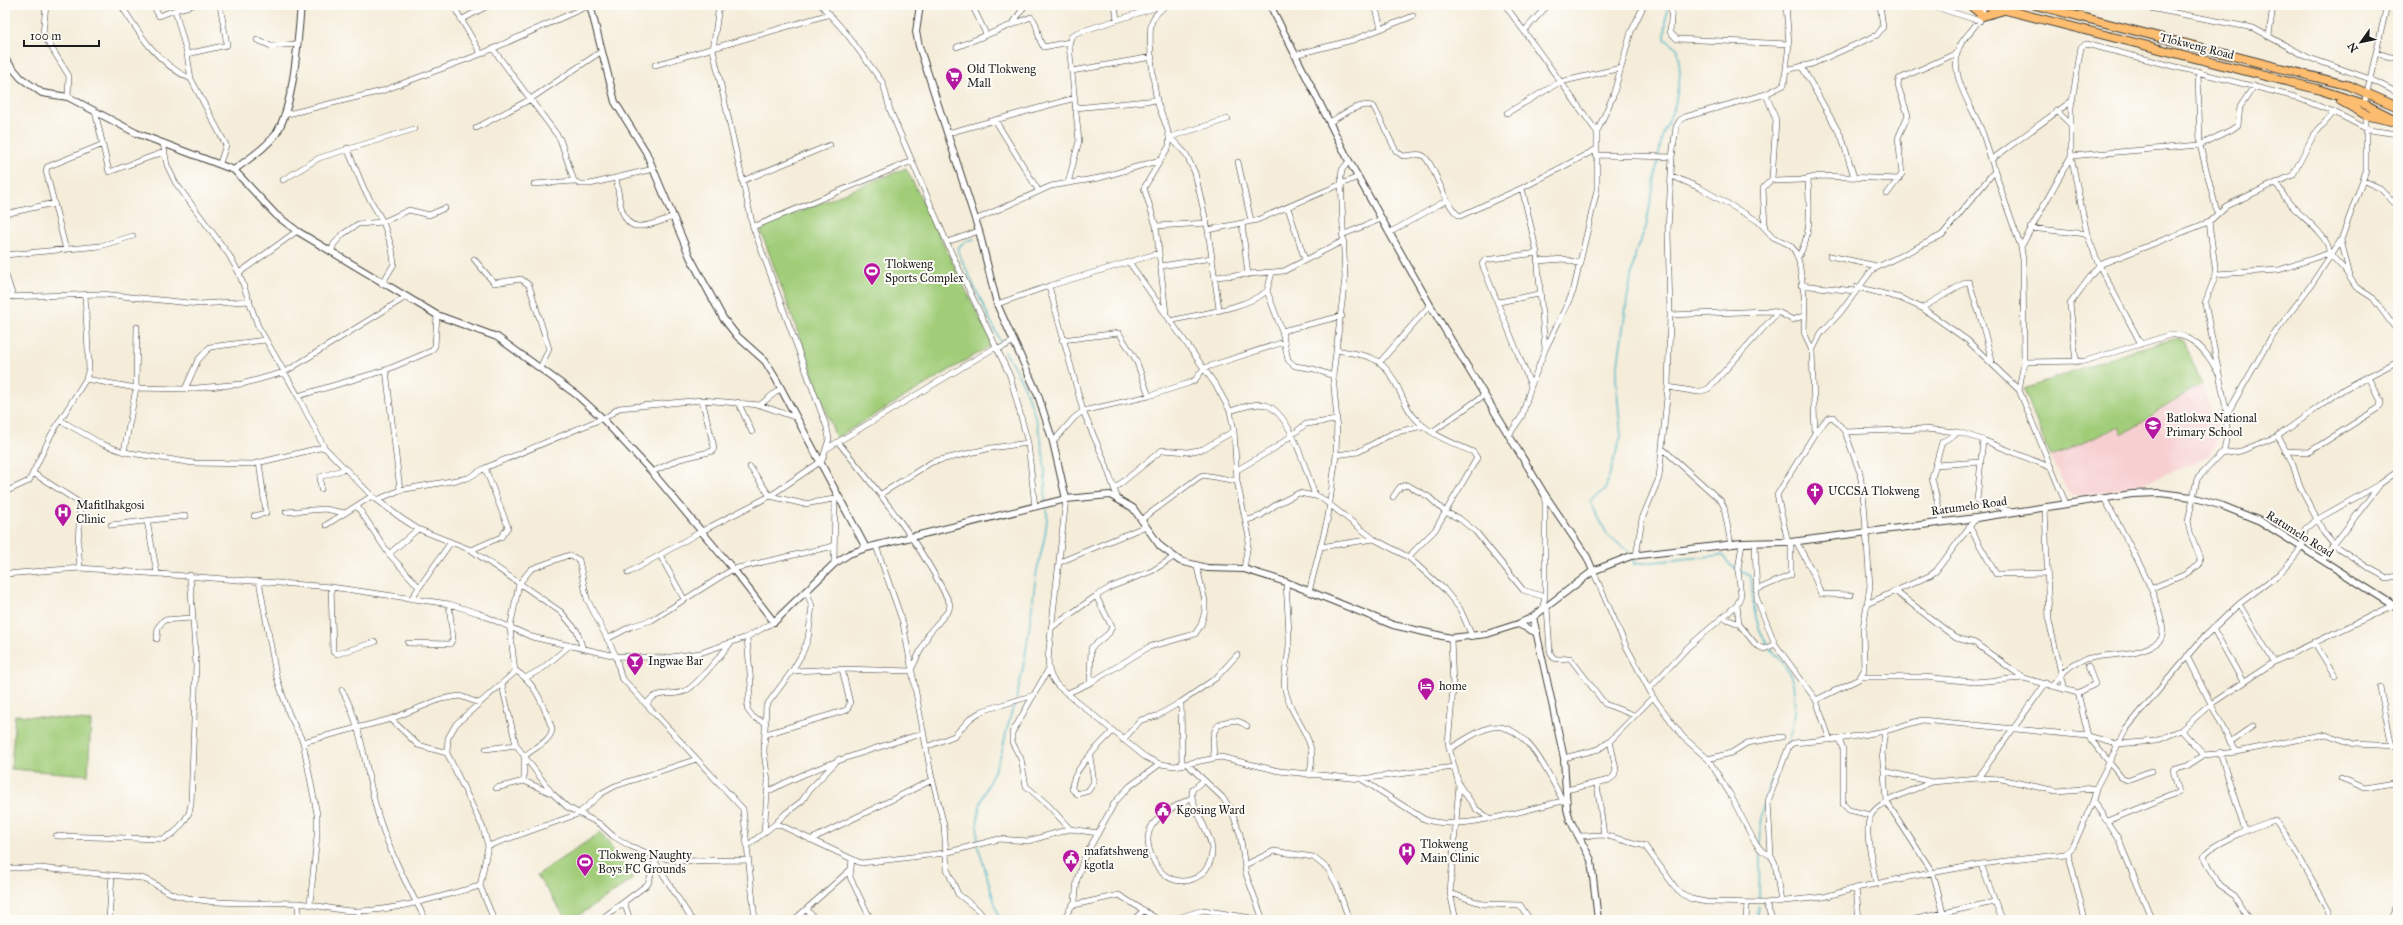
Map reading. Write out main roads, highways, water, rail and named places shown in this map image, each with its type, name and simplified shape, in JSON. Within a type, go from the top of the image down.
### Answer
[{"type":"main road","points":[[1970,5],[1981,19],[2007,10]]},
{"type":"main road","name":"Tlokweng Road","points":[[1985,5],[2317,89],[2364,104],[2398,122]]},
{"type":"main road","name":"Tlokweng Road","points":[[2035,5],[2366,92],[2398,107]]},
{"type":"main road","points":[[2317,89],[2357,108],[2366,115],[2398,122]]},
{"type":"waterway","points":[[1630,552],[1608,536],[1590,501],[1605,490],[1621,436],[1616,379],[1627,300],[1636,251],[1646,227],[1662,137],[1675,105],[1680,74],[1678,49],[1665,39],[1667,5]]},
{"type":"waterway","points":[[974,239],[964,242],[958,248],[961,258],[1002,345]]},
{"type":"waterway","points":[[1005,352],[1024,386],[1037,423],[1044,462],[1045,501]]},
{"type":"waterway","points":[[1016,699],[1026,653],[1036,576],[1045,535],[1047,510]]},
{"type":"waterway","points":[[1633,559],[1634,564],[1722,555],[1731,566],[1737,569]]},
{"type":"waterway","points":[[1740,571],[1751,576],[1754,608],[1761,632],[1764,639],[1788,671],[1791,678],[1794,707],[1792,728],[1787,745]]},
{"type":"waterway","points":[[978,842],[977,828],[980,805],[1001,754],[1015,703]]},
{"type":"waterway","points":[[1760,847],[1762,816],[1766,796],[1773,776],[1779,767]]},
{"type":"waterway","points":[[978,846],[1000,920]]},
{"type":"waterway","points":[[1759,900],[1760,851]]},
{"type":"waterway","points":[[1756,920],[1758,906]]},
{"type":"place","name":"Old Tlokweng Mall","points":[[954,91]]},
{"type":"place","name":"Tlokweng Sports Complex","points":[[872,286]]},
{"type":"place","name":"Batlokwa National Primary School","points":[[2153,440]]},
{"type":"place","name":"UCCSA Tlokweng","points":[[1815,506]]},
{"type":"place","name":"Mafitlhakgosi Clinic","points":[[63,527]]},
{"type":"place","name":"Ingwae Bar","points":[[635,676]]},
{"type":"place","name":"home","points":[[1426,701]]},
{"type":"place","name":"Kgosing Ward","points":[[1163,825]]},
{"type":"place","name":"Tlokweng Main Clinic","points":[[1407,866]]},
{"type":"place","name":"mafatshweng kgotla","points":[[1071,873]]},
{"type":"place","name":"Tlokweng Naughty Boys FC Grounds","points":[[585,877]]}]
